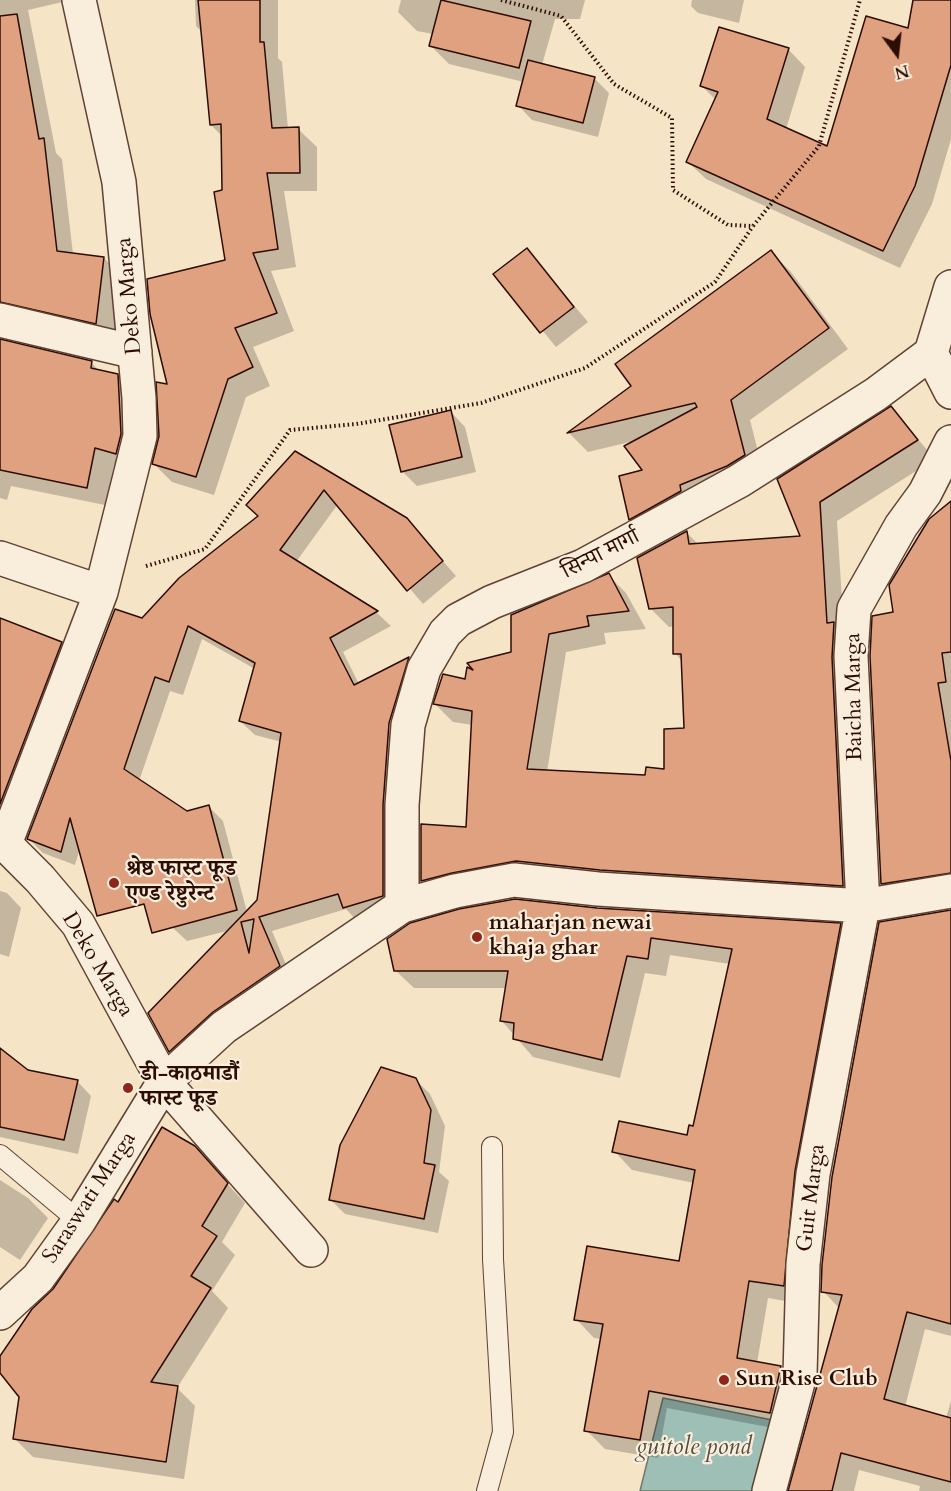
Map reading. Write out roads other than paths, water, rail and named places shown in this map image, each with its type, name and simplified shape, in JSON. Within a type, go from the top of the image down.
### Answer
[{"type":"street","name":"Deko Marga","points":[[79,0],[119,182],[135,352],[140,436],[101,592],[4,844],[40,879],[78,924],[164,1082]]},
{"type":"street","points":[[951,287],[931,353],[951,392]]},
{"type":"street","points":[[0,320],[135,352]]},
{"type":"street","name":"सिन्पा मार्गा","points":[[402,906],[402,805],[408,725],[424,669],[445,633],[458,620],[492,602],[583,566],[739,481],[841,417],[931,353]]},
{"type":"street","name":"Baicha Marga","points":[[863,906],[851,656],[854,609],[901,526],[925,493],[951,442]]},
{"type":"street","points":[[0,558],[101,592]]},
{"type":"street","name":"Saraswati Marga","points":[[0,1313],[38,1278],[80,1221],[164,1082],[224,1027],[402,906],[455,891],[514,880],[598,889],[863,906],[951,891]]},
{"type":"street","name":"Guit Marga","points":[[769,1491],[800,1375],[803,1264],[813,1174],[863,906]]},
{"type":"street","points":[[164,1082],[311,1250]]},
{"type":"lane","points":[[487,1491],[503,1432],[493,1259],[492,1147]]},
{"type":"lane","points":[[0,1155],[80,1221]]},
{"type":"water","name":"guitole pond","points":[[663,1398],[782,1422],[760,1491],[640,1491]]},
{"type":"place","name":"श्रेष्ठ फास्ट फूड एण्ड रेष्टुरेन्ट","points":[[114,883]]},
{"type":"place","name":"maharjan newai khaja ghar","points":[[477,937]]},
{"type":"place","name":"डी-काठमाडौं फास्ट फूड","points":[[128,1088]]},
{"type":"place","name":"Sun Rise Club","points":[[724,1380]]}]
